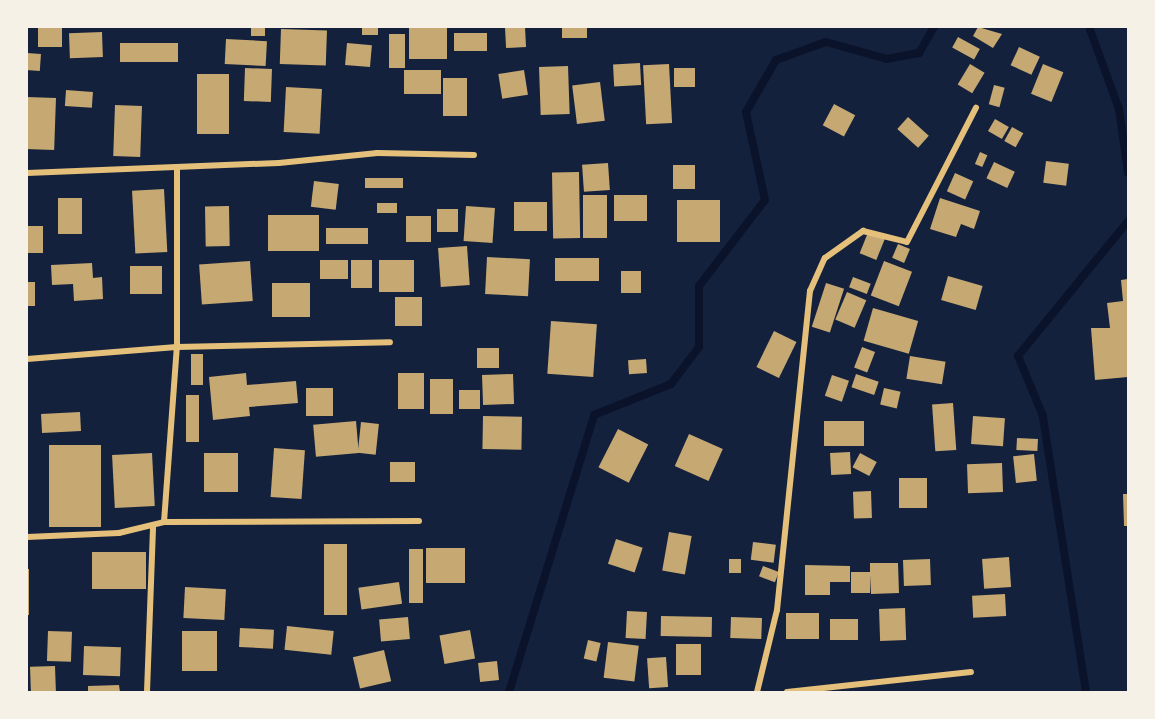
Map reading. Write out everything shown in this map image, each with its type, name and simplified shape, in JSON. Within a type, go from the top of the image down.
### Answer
[{"type":"street","points":[[757,692],[777,610],[810,291],[825,258],[863,231],[907,242],[976,108]]},
{"type":"street","points":[[27,173],[377,153],[474,155]]},
{"type":"street","points":[[164,522],[177,347],[177,166]]},
{"type":"street","points":[[27,359],[177,347],[390,342]]},
{"type":"street","points":[[27,537],[153,528],[164,522],[419,521]]},
{"type":"street","points":[[147,692],[153,528]]},
{"type":"street","points":[[787,692],[971,672]]},
{"type":"building","points":[[38,27],[62,27],[62,47],[38,47]]},
{"type":"building","points":[[251,27],[265,27],[265,36],[251,36]]},
{"type":"building","points":[[362,27],[378,27],[378,35],[362,35]]},
{"type":"building","points":[[409,27],[447,27],[447,59],[409,59]]},
{"type":"building","points":[[525,27],[526,47],[506,48],[505,28]]},
{"type":"building","points":[[562,27],[587,27],[587,38],[562,38]]},
{"type":"building","points":[[978,27],[1002,34],[993,48],[973,36]]},
{"type":"building","points":[[281,29],[327,31],[326,66],[280,64]]},
{"type":"building","points":[[102,32],[103,57],[70,58],[69,33]]},
{"type":"building","points":[[454,33],[487,33],[487,51],[454,51]]},
{"type":"building","points":[[389,34],[405,34],[405,68],[389,68]]},
{"type":"building","points":[[958,37],[980,49],[974,60],[952,47]]},
{"type":"building","points":[[226,39],[267,41],[266,66],[225,64]]},
{"type":"building","points":[[120,43],[178,43],[178,62],[120,62]]},
{"type":"building","points":[[347,43],[372,45],[370,67],[345,65]]},
{"type":"building","points":[[1019,47],[1040,57],[1031,75],[1011,65]]},
{"type":"building","points":[[27,53],[41,54],[40,71],[27,70]]},
{"type":"building","points":[[640,63],[641,85],[614,86],[613,64]]},
{"type":"building","points":[[669,64],[672,123],[646,124],[643,65]]},
{"type":"building","points":[[970,64],[985,73],[972,93],[958,85]]},
{"type":"building","points":[[1043,64],[1063,72],[1051,102],[1031,94]]},
{"type":"building","points":[[568,66],[570,114],[541,115],[539,67]]},
{"type":"building","points":[[245,68],[272,69],[271,102],[244,101]]},
{"type":"building","points":[[674,68],[695,68],[695,87],[674,87]]},
{"type":"building","points":[[404,70],[441,70],[441,94],[404,94]]},
{"type":"building","points":[[524,70],[528,95],[502,99],[498,74]]},
{"type":"building","points":[[197,74],[229,74],[229,134],[197,134]]},
{"type":"building","points":[[443,78],[467,78],[467,116],[443,116]]},
{"type":"building","points":[[600,82],[605,121],[577,124],[572,85]]},
{"type":"building","points":[[994,85],[1005,88],[999,107],[989,104]]},
{"type":"building","points":[[286,87],[322,89],[320,134],[284,132]]},
{"type":"building","points":[[66,90],[93,92],[92,108],[65,106]]},
{"type":"building","points":[[27,97],[56,98],[54,150],[27,149]]},
{"type":"building","points":[[834,104],[855,115],[844,136],[823,125]]},
{"type":"building","points":[[115,105],[142,106],[140,157],[113,156]]},
{"type":"building","points":[[908,117],[929,136],[918,148],[897,129]]},
{"type":"building","points":[[995,119],[1009,127],[1002,139],[988,131]]},
{"type":"building","points":[[1012,127],[1023,133],[1016,147],[1004,141]]},
{"type":"building","points":[[980,152],[987,155],[982,167],[975,164]]},
{"type":"building","points":[[1046,161],[1069,164],[1066,186],[1043,183]]},
{"type":"building","points":[[994,162],[1015,172],[1007,188],[986,178]]},
{"type":"building","points":[[608,163],[610,190],[584,192],[582,165]]},
{"type":"building","points":[[673,165],[695,165],[695,189],[673,189]]},
{"type":"building","points":[[552,172],[579,172],[580,238],[553,238]]},
{"type":"building","points":[[955,173],[973,181],[965,199],[947,191]]},
{"type":"building","points":[[365,178],[403,178],[403,188],[365,188]]},
{"type":"building","points":[[314,181],[339,184],[336,210],[311,207]]},
{"type":"building","points":[[164,189],[167,252],[135,254],[132,191]]},
{"type":"building","points":[[583,195],[607,195],[607,238],[583,238]]},
{"type":"building","points":[[614,195],[647,195],[647,221],[614,221]]},
{"type":"building","points":[[58,198],[82,198],[82,234],[58,234]]},
{"type":"building","points":[[940,198],[980,211],[974,229],[961,224],[956,237],[930,229]]},
{"type":"building","points":[[677,200],[720,200],[720,242],[677,242]]},
{"type":"building","points":[[514,202],[547,202],[547,231],[514,231]]},
{"type":"building","points":[[377,203],[397,203],[397,213],[377,213]]},
{"type":"building","points":[[205,206],[229,206],[230,246],[206,246]]},
{"type":"building","points":[[466,206],[495,208],[492,243],[464,241]]},
{"type":"building","points":[[437,209],[458,209],[458,232],[437,232]]},
{"type":"building","points":[[268,215],[319,215],[319,251],[268,251]]},
{"type":"building","points":[[406,216],[431,216],[431,242],[406,242]]},
{"type":"building","points":[[27,226],[43,226],[43,253],[27,253]]},
{"type":"building","points":[[326,228],[368,228],[368,244],[326,244]]},
{"type":"building","points":[[869,230],[886,237],[876,260],[860,253]]},
{"type":"building","points":[[898,244],[910,249],[904,263],[892,258]]},
{"type":"building","points":[[467,246],[470,285],[441,287],[438,248]]},
{"type":"building","points":[[487,257],[530,259],[528,296],[485,294]]},
{"type":"building","points":[[555,258],[599,258],[599,281],[555,281]]},
{"type":"building","points":[[320,260],[348,260],[348,279],[320,279]]},
{"type":"building","points":[[351,260],[372,260],[372,288],[351,288]]},
{"type":"building","points":[[379,260],[414,260],[414,292],[379,292]]},
{"type":"building","points":[[250,261],[253,301],[202,304],[199,265]]},
{"type":"building","points":[[884,261],[912,272],[899,306],[871,296]]},
{"type":"building","points":[[92,263],[93,278],[102,277],[103,299],[74,301],[73,284],[52,285],[51,265]]},
{"type":"building","points":[[130,266],[162,266],[162,294],[130,294]]},
{"type":"building","points":[[621,271],[641,271],[641,293],[621,293]]},
{"type":"building","points":[[948,276],[983,286],[976,310],[941,300]]},
{"type":"building","points":[[853,277],[871,284],[867,294],[849,287]]},
{"type":"building","points":[[1128,279],[1128,377],[1095,380],[1091,328],[1110,328],[1107,303],[1123,301],[1121,280]]},
{"type":"building","points":[[27,282],[35,282],[35,306],[27,306]]},
{"type":"building","points":[[272,283],[310,283],[310,317],[272,317]]},
{"type":"building","points":[[826,283],[844,289],[830,333],[812,327]]},
{"type":"building","points":[[847,292],[866,300],[855,328],[835,320]]},
{"type":"building","points":[[395,297],[422,297],[422,326],[395,326]]},
{"type":"building","points":[[873,308],[918,321],[909,354],[864,341]]},
{"type":"building","points":[[551,321],[597,324],[593,377],[547,374]]},
{"type":"building","points":[[774,331],[796,342],[779,378],[756,367]]},
{"type":"building","points":[[862,347],[875,352],[867,373],[854,368]]},
{"type":"building","points":[[477,348],[499,348],[499,368],[477,368]]},
{"type":"building","points":[[191,354],[203,354],[203,385],[191,385]]},
{"type":"building","points":[[910,356],[946,362],[942,384],[906,379]]},
{"type":"building","points":[[646,359],[647,373],[629,374],[628,360]]},
{"type":"building","points":[[246,373],[247,385],[296,381],[298,403],[249,407],[250,416],[213,420],[209,377]]},
{"type":"building","points":[[398,373],[424,373],[424,409],[398,409]]},
{"type":"building","points":[[513,374],[514,404],[483,405],[482,375]]},
{"type":"building","points":[[856,374],[879,382],[874,395],[851,387]]},
{"type":"building","points":[[832,375],[849,381],[842,402],[825,396]]},
{"type":"building","points":[[430,379],[453,379],[453,414],[430,414]]},
{"type":"building","points":[[306,388],[333,388],[333,416],[306,416]]},
{"type":"building","points":[[884,388],[901,392],[897,408],[880,405]]},
{"type":"building","points":[[459,390],[480,390],[480,409],[459,409]]},
{"type":"building","points":[[186,395],[199,395],[199,442],[186,442]]},
{"type":"building","points":[[953,403],[956,450],[935,451],[932,404]]},
{"type":"building","points":[[80,412],[81,431],[42,433],[41,414]]},
{"type":"building","points":[[483,416],[522,417],[521,450],[482,449]]},
{"type":"building","points":[[973,416],[1005,418],[1003,446],[971,444]]},
{"type":"building","points":[[356,421],[359,453],[316,457],[313,425]]},
{"type":"building","points":[[824,421],[864,421],[864,446],[824,446]]},
{"type":"building","points":[[361,422],[379,424],[376,455],[358,453]]},
{"type":"building","points":[[618,429],[648,444],[629,483],[598,467]]},
{"type":"building","points":[[689,434],[723,449],[709,481],[675,466]]},
{"type":"building","points":[[1017,438],[1038,439],[1037,451],[1016,450]]},
{"type":"building","points":[[49,445],[101,445],[101,527],[49,527]]},
{"type":"building","points":[[274,448],[305,450],[302,499],[271,497]]},
{"type":"building","points":[[850,452],[851,474],[831,475],[830,453]]},
{"type":"building","points":[[152,453],[155,506],[115,508],[112,455]]},
{"type":"building","points":[[204,453],[238,453],[238,492],[204,492]]},
{"type":"building","points":[[860,453],[877,462],[869,476],[852,467]]},
{"type":"building","points":[[1034,454],[1037,481],[1016,483],[1013,456]]},
{"type":"building","points":[[390,462],[415,462],[415,482],[390,482]]},
{"type":"building","points":[[1002,463],[1003,492],[968,493],[967,464]]},
{"type":"building","points":[[899,478],[927,478],[927,508],[899,508]]},
{"type":"building","points":[[871,491],[872,518],[854,519],[853,492]]},
{"type":"building","points":[[1123,494],[1128,494],[1128,526],[1124,526]]},
{"type":"building","points":[[669,532],[692,536],[685,574],[662,570]]},
{"type":"building","points":[[616,539],[643,548],[635,572],[608,564]]},
{"type":"building","points":[[753,542],[776,545],[774,563],[751,560]]},
{"type":"building","points":[[324,544],[347,544],[347,615],[324,615]]},
{"type":"building","points":[[426,548],[465,548],[465,583],[426,583]]},
{"type":"building","points":[[409,549],[423,549],[423,603],[409,603]]},
{"type":"building","points":[[92,552],[146,552],[146,589],[92,589]]},
{"type":"building","points":[[1009,557],[1011,587],[984,589],[982,559]]},
{"type":"building","points":[[729,559],[741,559],[741,573],[729,573]]},
{"type":"building","points":[[930,559],[931,585],[904,586],[903,560]]},
{"type":"building","points":[[870,563],[898,563],[899,593],[871,594],[870,575],[870,593],[851,593],[851,572],[870,572]]},
{"type":"building","points":[[805,565],[850,566],[850,582],[830,582],[830,595],[805,595]]},
{"type":"building","points":[[763,566],[779,572],[775,582],[759,576]]},
{"type":"building","points":[[27,569],[29,569],[29,615],[27,615]]},
{"type":"building","points":[[399,582],[402,604],[361,609],[358,588]]},
{"type":"building","points":[[185,587],[226,589],[224,620],[183,618]]},
{"type":"building","points":[[1005,594],[1006,616],[973,618],[972,596]]},
{"type":"building","points":[[905,608],[906,640],[880,641],[879,609]]},
{"type":"building","points":[[627,611],[647,612],[646,639],[626,638]]},
{"type":"building","points":[[786,613],[819,613],[819,639],[786,639]]},
{"type":"building","points":[[661,616],[712,617],[712,637],[661,636]]},
{"type":"building","points":[[408,617],[410,639],[381,641],[379,620]]},
{"type":"building","points":[[731,617],[762,618],[761,639],[730,638]]},
{"type":"building","points":[[830,619],[858,619],[858,640],[830,640]]},
{"type":"building","points":[[287,626],[334,631],[331,655],[284,650]]},
{"type":"building","points":[[240,628],[274,630],[273,649],[239,647]]},
{"type":"building","points":[[470,630],[475,659],[445,664],[439,635]]},
{"type":"building","points":[[48,631],[72,632],[71,662],[47,661]]},
{"type":"building","points":[[182,631],[217,631],[217,671],[182,671]]},
{"type":"building","points":[[588,640],[601,643],[596,661],[584,659]]},
{"type":"building","points":[[608,642],[639,646],[634,682],[604,678]]},
{"type":"building","points":[[676,644],[701,644],[701,675],[676,675]]},
{"type":"building","points":[[84,646],[121,647],[120,676],[83,675]]},
{"type":"building","points":[[384,650],[391,681],[360,688],[353,657]]},
{"type":"building","points":[[666,657],[668,687],[649,688],[647,658]]},
{"type":"building","points":[[497,661],[499,680],[480,682],[478,663]]},
{"type":"building","points":[[55,666],[56,692],[31,692],[30,667]]},
{"type":"building","points":[[119,685],[120,692],[88,692],[88,686]]},
{"type":"waterway","points":[[509,692],[594,415],[671,384],[699,347],[699,286],[765,200],[746,112],[776,60],[826,42],[887,59],[919,53],[934,27]]},
{"type":"waterway","points":[[1089,27],[1119,109],[1128,172]]},
{"type":"waterway","points":[[1086,692],[1043,416],[1018,356],[1128,221]]}]
